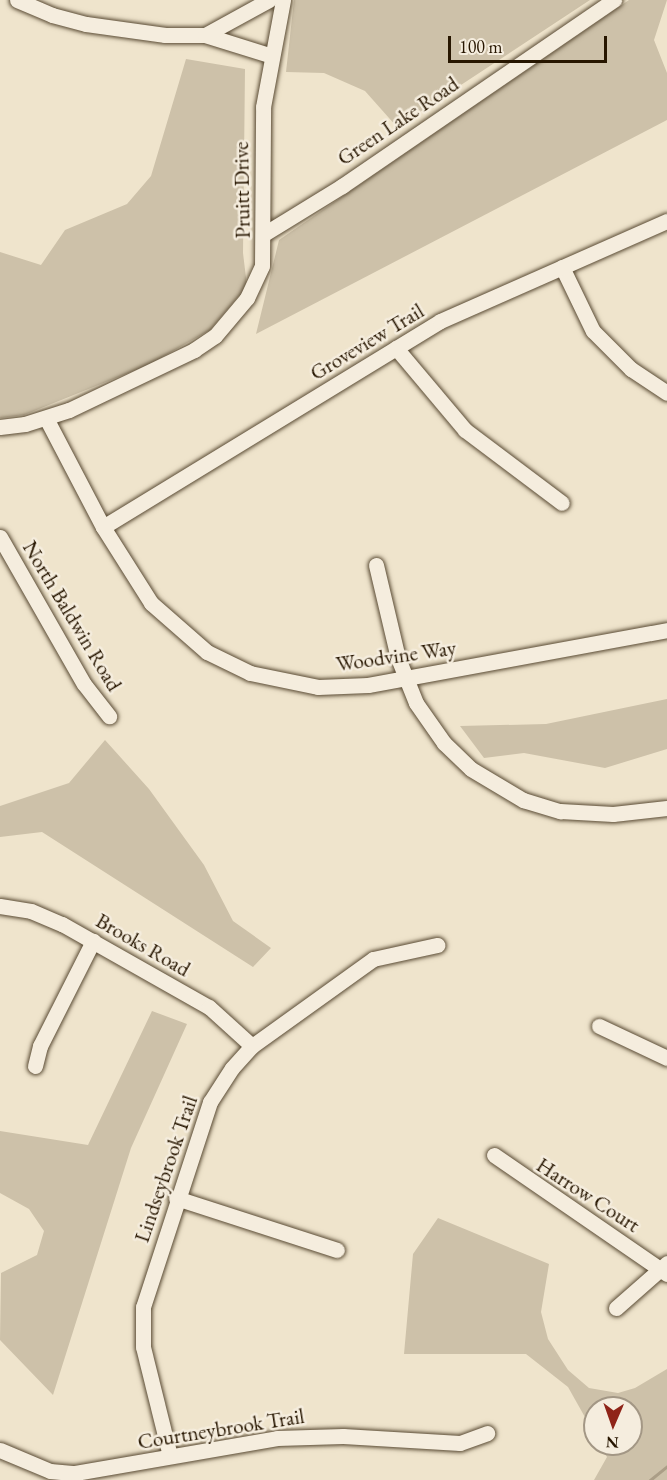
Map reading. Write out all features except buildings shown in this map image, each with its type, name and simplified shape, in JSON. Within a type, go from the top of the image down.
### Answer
[{"type":"street","points":[[17,0],[52,15],[86,24],[165,35],[206,35],[272,56],[283,0]]},
{"type":"street","points":[[206,35],[269,0]]},
{"type":"street","name":"Green Lake Road","points":[[264,234],[342,186],[614,0]]},
{"type":"street","name":"Pruitt Drive","points":[[0,427],[46,418],[120,387],[215,336],[253,289],[262,266],[264,234],[261,142],[272,56]]},
{"type":"street","name":"Groveview Trail","points":[[103,527],[440,321],[667,221]]},
{"type":"street","points":[[562,267],[593,331],[631,369],[667,393]]},
{"type":"street","points":[[396,348],[465,430],[562,503]]},
{"type":"street","name":"Woodvine Way","points":[[46,418],[103,527],[151,603],[187,637],[228,664],[272,679],[318,687],[406,678],[667,630]]},
{"type":"street","name":"North Baldwin Road","points":[[0,537],[84,684],[109,716]]},
{"type":"street","points":[[376,565],[406,678],[416,703],[444,743],[471,769],[504,791],[542,806],[580,813],[667,808]]},
{"type":"street","name":"Brooks Road","points":[[0,906],[38,913],[93,941],[209,1007],[252,1046]]},
{"type":"street","points":[[35,1066],[40,1046],[93,941]]},
{"type":"street","name":"Lindseybrook Trail","points":[[170,1456],[147,1370],[142,1327],[147,1288],[210,1102],[232,1068],[252,1046],[373,959],[437,945]]},
{"type":"street","points":[[599,1026],[667,1058]]},
{"type":"street","name":"Harrow Court","points":[[494,1155],[665,1269]]},
{"type":"street","points":[[176,1198],[337,1250]]},
{"type":"street","points":[[616,1308],[665,1269]]},
{"type":"street","name":"Courtneybrook Trail","points":[[0,1450],[14,1459],[62,1473],[298,1436],[460,1443],[487,1433]]},
{"type":"shaded area","points":[[294,0],[590,0],[397,127],[365,91],[324,73],[286,72]]},
{"type":"shaded area","points":[[629,0],[667,0],[654,40],[667,73],[667,120],[256,334],[279,240]]},
{"type":"shaded area","points":[[186,59],[245,69],[243,253],[247,286],[210,330],[148,365],[24,415],[0,418],[0,252],[41,265],[65,230],[127,204],[151,176]]},
{"type":"shaded area","points":[[667,699],[667,749],[605,768],[524,753],[484,758],[460,726],[546,724]]},
{"type":"shaded area","points":[[105,740],[149,789],[204,865],[233,921],[271,948],[253,967],[42,832],[0,837],[0,806],[69,783]]},
{"type":"shaded area","points":[[152,1011],[187,1024],[131,1148],[53,1395],[0,1340],[1,1273],[37,1255],[44,1231],[29,1209],[0,1193],[0,1131],[88,1145]]},
{"type":"shaded area","points":[[438,1218],[549,1264],[541,1312],[548,1339],[568,1370],[589,1388],[618,1393],[635,1388],[667,1369],[667,1480],[594,1480],[606,1456],[643,1456],[643,1396],[583,1396],[583,1414],[568,1387],[526,1354],[404,1354],[413,1254]]},
{"type":"waterway","points":[[650,1480],[667,1466]]}]
